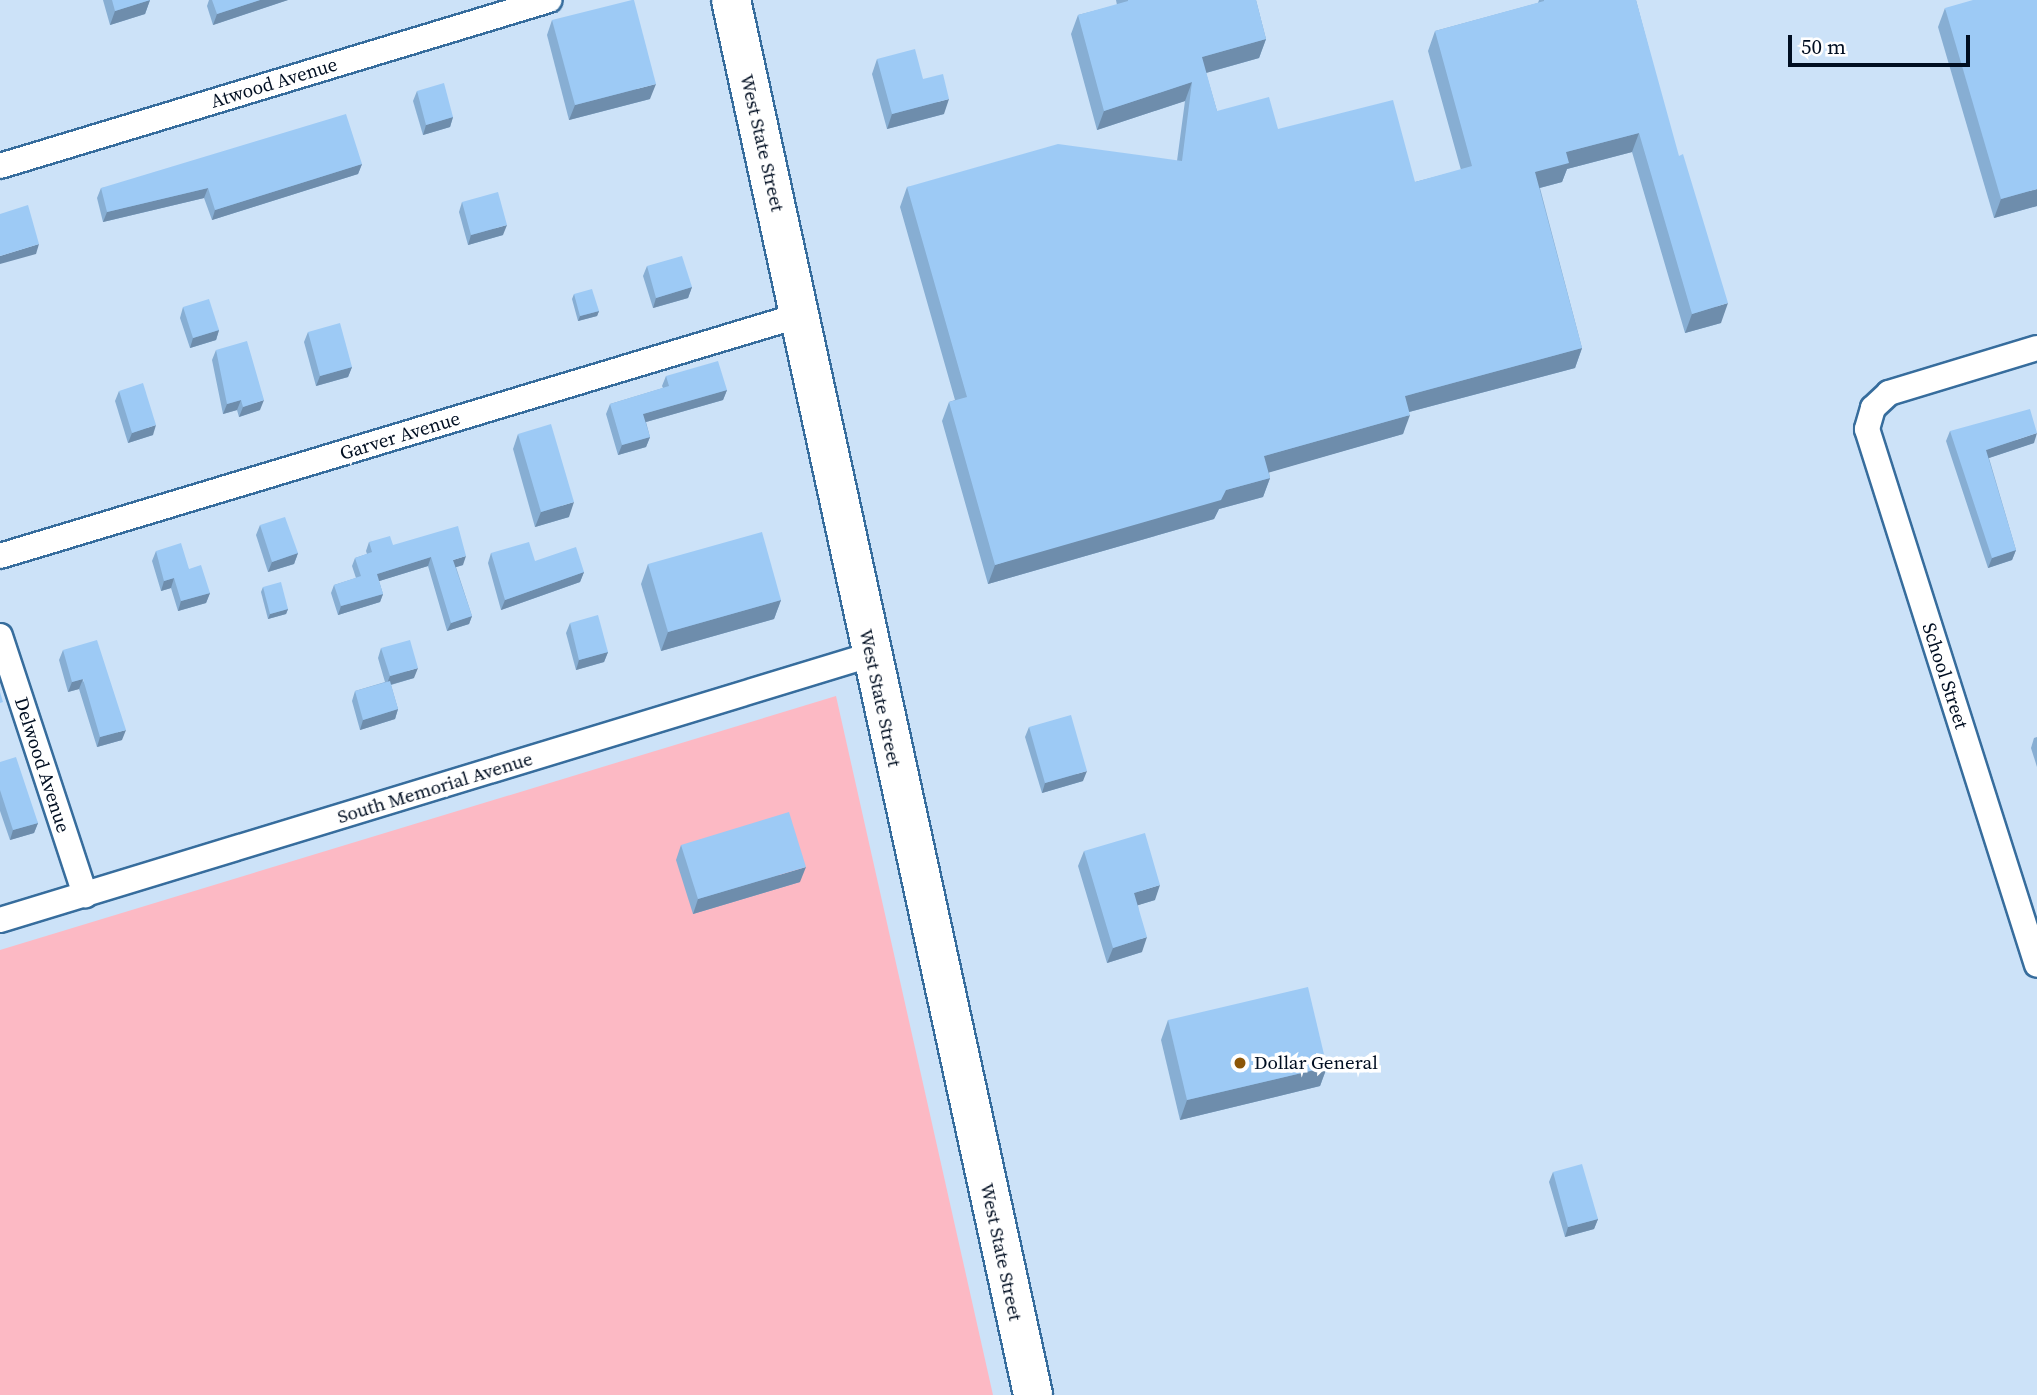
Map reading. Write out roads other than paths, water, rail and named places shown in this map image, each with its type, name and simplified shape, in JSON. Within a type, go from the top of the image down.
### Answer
[{"type":"main road","name":"West State Street","points":[[731,0],[801,315],[870,656],[1032,1395]]},
{"type":"street","name":"Atwood Avenue","points":[[0,166],[549,0]]},
{"type":"street","name":"Garver Avenue","points":[[0,556],[801,315]]},
{"type":"street","name":"School Street","points":[[2037,348],[1889,393],[1873,408],[1867,429],[2037,965]]},
{"type":"street","name":"Delwood Avenue","points":[[0,636],[85,895]]},
{"type":"street","name":"South Memorial Avenue","points":[[0,920],[870,656]]},
{"type":"place","name":"Dollar General","points":[[1240,1063]]}]
